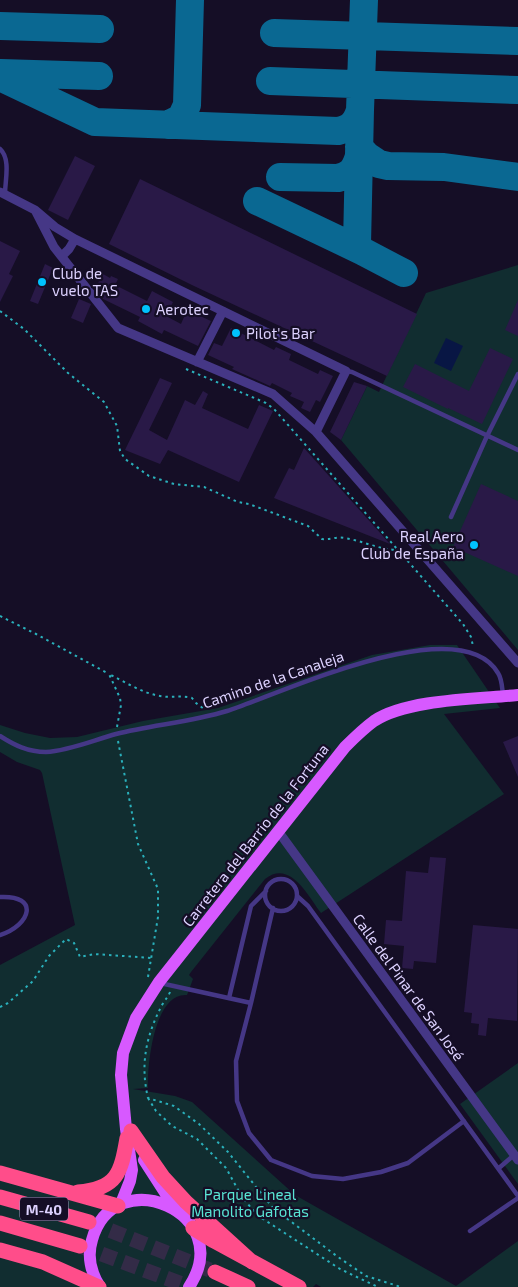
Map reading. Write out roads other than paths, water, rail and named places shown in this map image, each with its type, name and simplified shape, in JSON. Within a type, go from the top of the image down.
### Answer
[{"type":"highway","points":[[72,1192],[99,1189],[112,1181],[123,1165],[129,1135]]},
{"type":"highway","points":[[129,1135],[186,1202],[252,1262]]},
{"type":"highway","points":[[0,1173],[119,1206]]},
{"type":"highway","name":"M-40","points":[[0,1197],[89,1222]]},
{"type":"highway","name":"M-40","points":[[0,1223],[80,1246]]},
{"type":"highway","points":[[193,1228],[299,1287]]},
{"type":"highway","points":[[0,1250],[43,1262],[100,1287]]},
{"type":"highway","points":[[214,1272],[248,1287]]},
{"type":"main road","name":"Carretera del Barrio de la Fortuna","points":[[119,1206],[130,1181],[132,1170],[121,1075],[124,1053],[136,1018],[154,981],[345,747],[375,721],[397,710],[421,704],[518,695]]},
{"type":"main road","name":"Carretera del Barrio de la Fortuna","points":[[129,1135],[177,1210],[193,1228]]},
{"type":"main road","points":[[100,1287],[91,1266],[91,1242],[102,1220],[112,1210],[131,1202],[147,1200],[163,1203],[177,1210]]},
{"type":"main road","points":[[189,1287],[196,1274],[199,1261],[199,1247],[193,1228]]},
{"type":"street","points":[[2,193],[35,210],[55,227],[75,239],[346,371],[316,432]]},
{"type":"street","points":[[35,210],[54,247],[118,328],[273,394],[316,432],[518,663]]},
{"type":"street","points":[[47,233],[55,227]]},
{"type":"street","points":[[62,256],[75,239]]},
{"type":"street","points":[[197,362],[223,311]]},
{"type":"street","name":"Calle del Pinar de San José","points":[[278,831],[516,1158]]},
{"type":"lane","points":[[0,149],[6,160],[2,193]]},
{"type":"lane","points":[[346,371],[352,372],[518,450]]},
{"type":"lane","points":[[451,517],[487,436],[518,374]]},
{"type":"lane","name":"Camino de la Canaleja","points":[[0,736],[24,749],[47,752],[116,734],[212,715],[348,666],[369,660],[429,650],[447,650],[473,654],[486,661],[499,673],[504,696]]},
{"type":"lane","points":[[229,998],[251,906],[266,892],[272,882],[279,879],[285,879],[294,885],[297,896],[296,902],[288,909],[278,910],[267,902],[266,892]]},
{"type":"lane","points":[[297,896],[308,906],[499,1168],[518,1197],[470,1231]]},
{"type":"lane","points":[[0,897],[20,899],[26,907],[26,912],[23,921],[18,926],[0,935]]},
{"type":"lane","points":[[273,908],[236,1062],[236,1100],[249,1133],[271,1160],[312,1176],[343,1179],[381,1172],[408,1163],[464,1121]]},
{"type":"lane","points":[[154,981],[251,1003]]},
{"type":"lane","points":[[499,1168],[516,1158]]},
{"type":"water","points":[[446,338],[463,346],[451,371],[434,363]]},
{"type":"tunnel","points":[[89,1222],[215,1272]]},
{"type":"tunnel","points":[[80,1246],[190,1287]]},
{"type":"place","name":"Club de vuelo TAS","points":[[42,282]]},
{"type":"place","name":"Aerotec","points":[[146,309]]},
{"type":"place","name":"Pilot's Bar","points":[[236,333]]},
{"type":"place","name":"Real Aero Club de España","points":[[474,545]]},
{"type":"park label","name":"Parque Lineal Manolito Gafotas","points":[[250,1202]]}]
